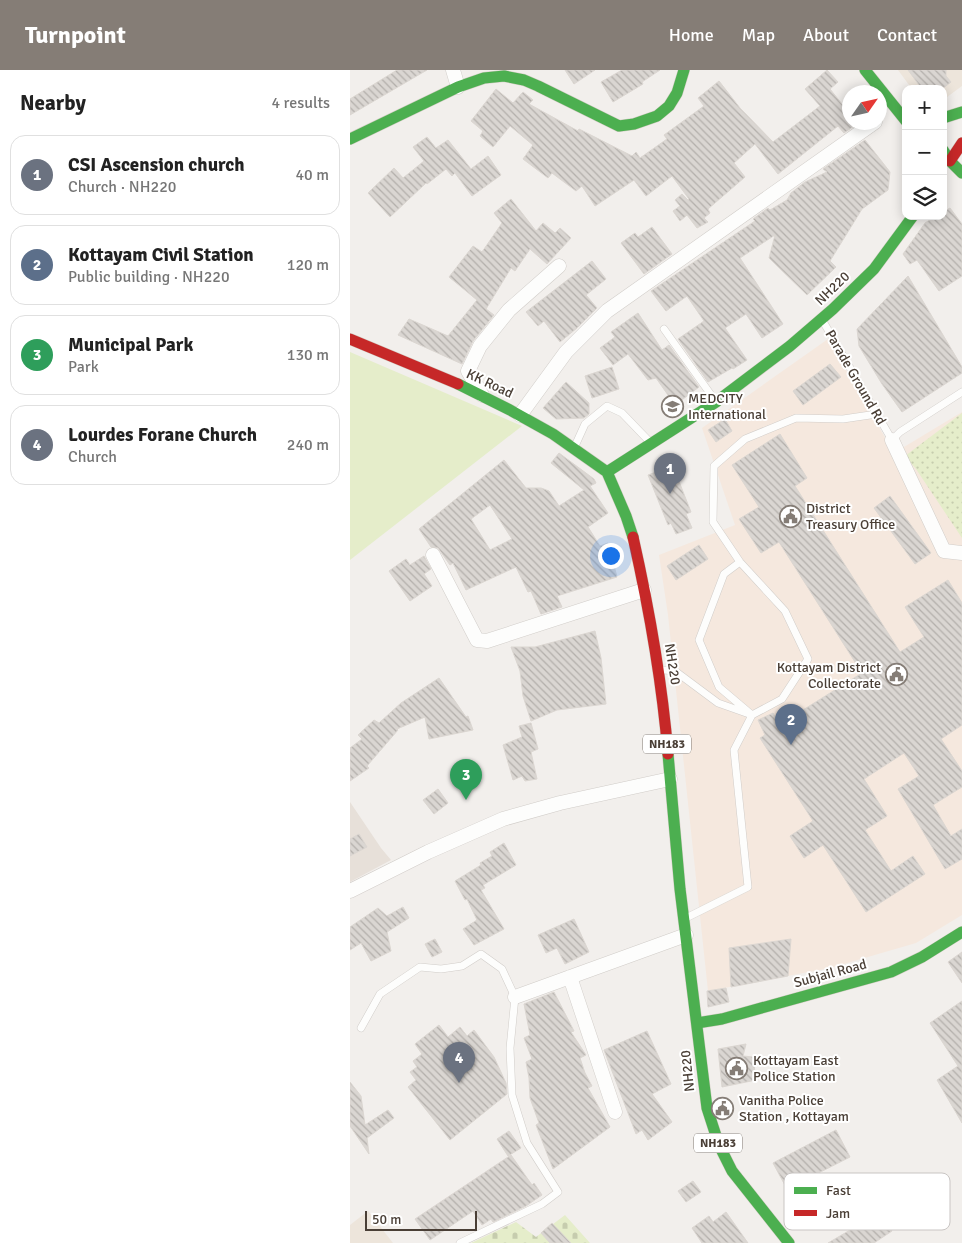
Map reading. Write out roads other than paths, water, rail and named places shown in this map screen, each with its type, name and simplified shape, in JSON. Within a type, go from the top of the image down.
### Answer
[{"type":"main road","points":[[350,140],[458,87],[484,78],[504,76],[524,80],[619,126],[633,126],[656,116],[674,100],[684,70]]},
{"type":"main road","points":[[864,70],[902,115]]},
{"type":"main road","points":[[947,117],[962,112]]},
{"type":"main road","points":[[962,143],[947,159],[962,174]]},
{"type":"main road","name":"NH220","points":[[789,1243],[732,1171],[715,1136],[709,1118],[705,1099],[684,919],[663,698],[644,590],[628,524],[607,472],[716,402],[790,346],[822,319],[874,269],[910,220]]},
{"type":"main road","name":"KK Road","points":[[350,340],[449,380],[520,415],[607,472]]},
{"type":"main road","name":"Subjail Road","points":[[697,1023],[722,1019],[891,972],[922,957],[962,932]]},
{"type":"street","points":[[453,70],[458,87]]},
{"type":"street","points":[[887,114],[896,107]]},
{"type":"street","points":[[520,415],[566,352],[607,310],[863,130]]},
{"type":"street","points":[[484,397],[468,372],[480,346],[509,310],[559,266]]},
{"type":"street","points":[[892,440],[944,551],[962,552]]},
{"type":"street","points":[[433,556],[477,640],[487,641],[644,590]]},
{"type":"street","points":[[350,891],[428,852],[503,819],[560,803],[670,779]]},
{"type":"street","points":[[515,997],[686,935]]},
{"type":"street","points":[[570,977],[615,1112]]},
{"type":"lane","name":"Parade Ground Rd","points":[[822,319],[892,440],[900,432],[962,392]]},
{"type":"lane","points":[[664,330],[716,402]]},
{"type":"lane","points":[[574,449],[585,424],[607,406],[622,413],[651,444]]},
{"type":"lane","points":[[684,919],[748,887],[734,750],[752,716],[782,699],[808,659],[785,611],[740,562],[713,522],[714,466],[745,439],[796,418],[843,419],[877,414]]},
{"type":"lane","points":[[740,562],[724,574],[699,640],[719,686],[752,716]]},
{"type":"lane","points":[[658,670],[675,671],[718,704],[752,716]]},
{"type":"lane","points":[[360,1028],[380,994],[420,967],[441,969],[462,966],[481,954],[502,969],[515,997],[510,1048],[512,1096],[527,1143],[558,1192],[542,1204],[460,1243]]},
{"type":"place","name":"MEDCITY International","points":[[672,406]]},
{"type":"place","name":"CSI Ascension church","points":[[670,494]]},
{"type":"place","name":"District Treasury Office","points":[[790,516]]},
{"type":"place","name":"Kottayam District Collectorate","points":[[897,675]]},
{"type":"place","name":"Kottayam Civil Station","points":[[791,745]]},
{"type":"place","name":"Municipal Park","points":[[466,800]]},
{"type":"place","name":"Kottayam East Police Station","points":[[737,1068]]},
{"type":"place","name":"Lourdes Forane Church","points":[[459,1083]]},
{"type":"place","name":"Vanitha Police Station , Kottayam","points":[[723,1108]]}]
